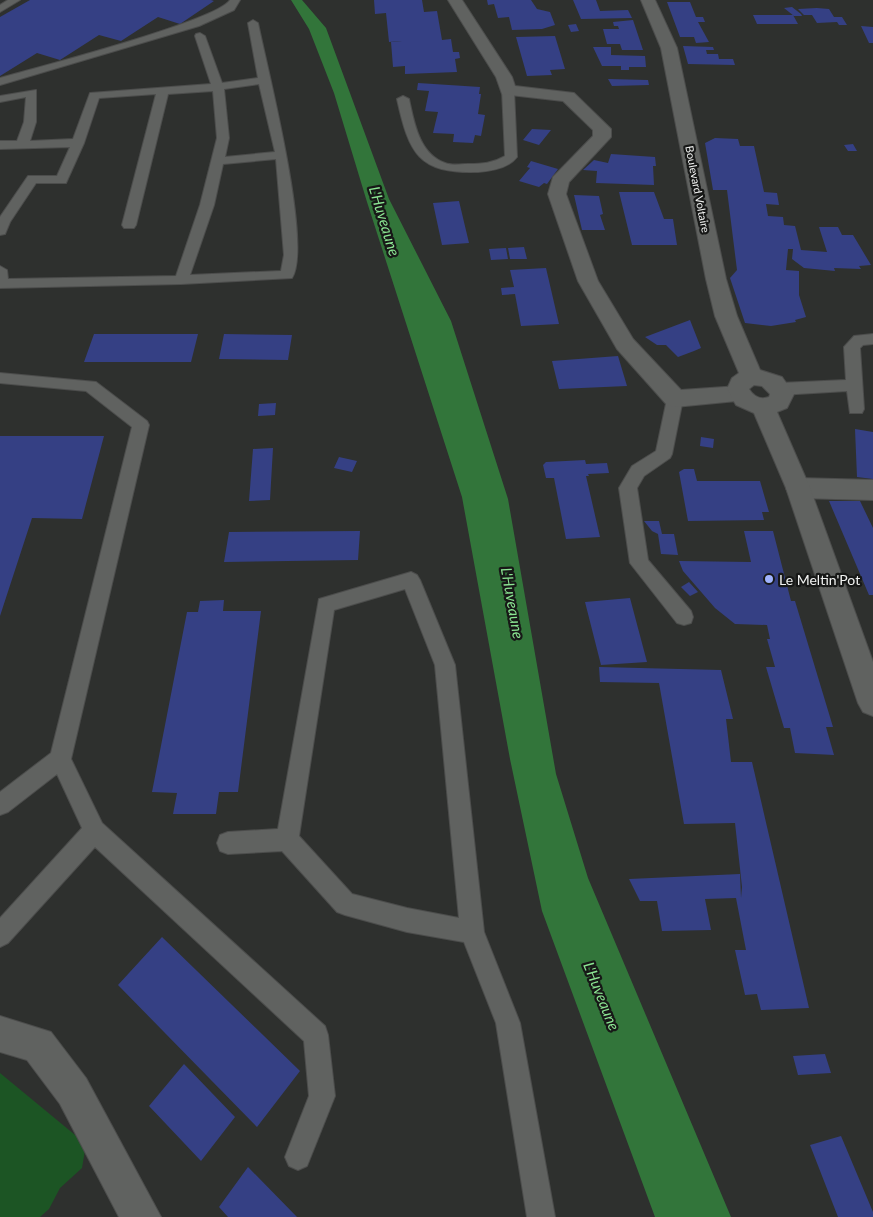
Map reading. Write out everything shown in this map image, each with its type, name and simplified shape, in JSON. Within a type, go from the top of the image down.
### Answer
[{"type":"main road","points":[[455,0],[504,77],[508,90],[568,97],[602,129],[602,138],[560,181],[557,194],[588,281],[625,344],[675,398],[769,380],[780,389],[782,394],[779,402],[763,407],[748,403],[746,385]]},
{"type":"main road","name":"Boulevard Voltaire","points":[[648,0],[669,48],[716,279],[746,385]]},
{"type":"main road","points":[[763,407],[798,488],[873,703]]},
{"type":"main road","points":[[798,488],[866,489]]},
{"type":"main road","points":[[0,1034],[38,1045],[67,1083],[141,1217]]},
{"type":"lane","points":[[0,9],[15,0]]},
{"type":"lane","points":[[0,82],[195,24],[230,8],[235,0]]},
{"type":"lane","points":[[0,270],[1,284],[181,280],[287,275],[291,255],[282,154],[264,80],[253,23]]},
{"type":"lane","points":[[181,280],[207,206],[223,138],[218,87],[200,36]]},
{"type":"lane","points":[[0,231],[3,222],[32,179],[62,180],[78,143],[94,95],[218,87],[264,80]]},
{"type":"lane","points":[[129,225],[163,90]]},
{"type":"lane","points":[[404,99],[410,132],[424,155],[442,167],[482,168],[500,165],[512,158],[508,90]]},
{"type":"lane","points":[[0,99],[32,92],[30,122],[22,145]]},
{"type":"lane","points":[[0,145],[78,143]]},
{"type":"lane","points":[[218,161],[282,154]]},
{"type":"lane","points":[[856,408],[852,347],[859,340],[873,338]]},
{"type":"lane","points":[[0,378],[90,386],[141,425],[60,759],[0,805]]},
{"type":"lane","points":[[780,389],[854,385]]},
{"type":"lane","points":[[675,398],[664,454],[638,472],[628,488],[639,563],[684,617]]},
{"type":"lane","points":[[287,840],[326,605],[411,580],[445,665],[472,932],[508,1023],[541,1217]]},
{"type":"lane","points":[[60,759],[94,830],[316,1035],[322,1096],[298,1157]]},
{"type":"lane","points":[[0,935],[94,830]]},
{"type":"lane","points":[[228,843],[287,840]]},
{"type":"lane","points":[[287,840],[345,904],[406,920],[472,932]]},
{"type":"shaded area","points":[[0,1073],[86,1144],[82,1168],[60,1188],[49,1209],[40,1217],[0,1217]]},
{"type":"water","name":"L'Huveaune","points":[[291,0],[302,0],[326,28],[389,199],[451,321],[508,499],[556,774],[588,878],[731,1217],[655,1217],[542,911],[510,759],[462,497],[334,93],[309,29]]},
{"type":"building","points":[[30,0],[214,1],[180,24],[158,17],[121,41],[99,35],[60,60],[37,53],[0,76],[0,17]]},
{"type":"building","points":[[374,0],[422,0],[424,12],[437,11],[442,40],[451,39],[453,52],[459,52],[460,58],[455,59],[457,72],[405,74],[405,66],[393,67],[391,42],[402,41],[389,42],[386,13],[375,14]]},
{"type":"building","points":[[487,0],[531,0],[537,9],[550,12],[555,25],[542,29],[512,30],[509,17],[498,18],[494,4],[488,5]]},
{"type":"building","points":[[573,0],[596,0],[600,11],[628,10],[632,18],[581,19]]},
{"type":"building","points":[[667,2],[690,2],[696,17],[703,17],[705,22],[698,22],[709,42],[696,43],[694,37],[680,37]]},
{"type":"building","points":[[792,7],[802,16],[794,16],[784,8]]},
{"type":"building","points":[[798,9],[829,9],[834,17],[842,17],[847,25],[839,25],[837,22],[817,23],[812,15],[804,15]]},
{"type":"building","points":[[753,15],[793,15],[798,24],[757,24]]},
{"type":"building","points":[[633,20],[643,50],[622,50],[620,44],[607,44],[603,29],[619,29],[618,26],[614,26],[613,22]]},
{"type":"building","points":[[576,24],[579,31],[571,32],[568,25]]},
{"type":"building","points":[[861,26],[873,27],[873,43],[869,43]]},
{"type":"building","points":[[555,36],[565,69],[550,70],[552,75],[527,76],[516,37]]},
{"type":"building","points":[[683,46],[713,47],[714,50],[706,50],[707,54],[718,54],[719,59],[733,59],[735,65],[688,64]]},
{"type":"building","points":[[593,47],[611,47],[611,55],[645,56],[646,67],[629,67],[629,70],[621,70],[621,66],[602,66]]},
{"type":"building","points":[[608,79],[648,80],[649,85],[612,86]]},
{"type":"building","points":[[418,83],[480,87],[479,94],[481,94],[478,114],[485,115],[481,136],[475,135],[473,143],[453,142],[454,134],[433,133],[438,112],[425,111],[429,91],[417,90]]},
{"type":"building","points":[[532,129],[551,130],[539,145],[523,140]]},
{"type":"building","points":[[715,138],[738,139],[740,146],[754,146],[764,192],[777,193],[779,205],[766,204],[768,216],[783,217],[784,225],[795,226],[801,250],[827,252],[819,227],[838,227],[842,235],[853,235],[871,265],[859,266],[861,269],[834,268],[835,271],[804,268],[792,259],[793,249],[788,249],[786,270],[799,271],[799,295],[806,317],[795,320],[796,322],[771,326],[745,323],[730,278],[737,270],[727,190],[713,190],[705,143]]},
{"type":"building","points":[[853,144],[857,151],[848,151],[844,145]]},
{"type":"building","points":[[611,154],[655,157],[656,166],[653,166],[654,185],[596,183],[597,171],[583,170],[594,160],[608,163]]},
{"type":"building","points":[[531,161],[558,169],[547,184],[544,183],[539,187],[519,181],[530,168],[527,167]]},
{"type":"building","points":[[619,192],[654,192],[664,219],[673,219],[677,245],[632,245]]},
{"type":"building","points":[[574,195],[599,196],[603,214],[600,215],[605,230],[582,230]]},
{"type":"building","points":[[459,201],[469,243],[442,245],[433,203]]},
{"type":"building","points":[[524,247],[527,259],[510,259],[508,248]]},
{"type":"building","points":[[506,248],[508,259],[491,260],[489,249]]},
{"type":"building","points":[[546,268],[559,324],[521,326],[515,294],[502,295],[501,288],[514,287],[510,270]]},
{"type":"building","points":[[690,320],[701,348],[694,351],[678,357],[666,345],[657,345],[645,337]]},
{"type":"building","points":[[94,334],[198,334],[191,362],[84,362]]},
{"type":"building","points":[[224,334],[292,335],[288,360],[219,359]]},
{"type":"building","points":[[618,356],[627,386],[559,389],[552,361]]},
{"type":"building","points":[[276,403],[275,415],[258,416],[259,404]]},
{"type":"building","points":[[855,429],[873,432],[873,479],[857,477]]},
{"type":"building","points":[[0,436],[104,436],[82,519],[32,518],[0,616]]},
{"type":"building","points":[[701,437],[714,439],[713,448],[700,446]]},
{"type":"building","points":[[273,448],[270,500],[249,501],[253,449]]},
{"type":"building","points":[[339,457],[357,461],[352,472],[334,468]]},
{"type":"building","points":[[585,460],[586,464],[607,463],[609,473],[588,474],[589,476],[586,476],[600,537],[566,539],[554,478],[546,478],[543,465],[546,462]]},
{"type":"building","points":[[684,469],[694,469],[697,481],[760,481],[769,512],[762,512],[764,520],[688,521],[679,472]]},
{"type":"building","points":[[829,501],[860,501],[873,528],[873,595],[869,595]]},
{"type":"building","points":[[644,521],[659,521],[662,534],[674,534],[678,555],[661,554],[658,534],[652,531]]},
{"type":"building","points":[[360,531],[358,560],[224,562],[229,532]]},
{"type":"building","points":[[744,531],[773,531],[791,601],[795,601],[833,727],[826,727],[834,755],[795,753],[790,728],[784,728],[766,667],[775,667],[767,639],[770,639],[767,625],[735,624],[715,608],[683,571],[679,561],[751,562]]},
{"type":"building","points":[[689,582],[698,592],[690,596],[681,587]]},
{"type":"building","points":[[630,598],[647,662],[601,665],[585,602]]},
{"type":"building","points":[[224,600],[223,611],[261,611],[238,792],[219,792],[216,814],[173,814],[177,793],[152,792],[187,612],[198,612],[200,601]]},
{"type":"building","points":[[599,667],[721,670],[733,719],[726,719],[731,762],[752,762],[809,1008],[761,1010],[757,994],[745,995],[735,950],[746,950],[736,898],[705,899],[711,930],[662,931],[657,901],[640,901],[629,879],[740,874],[741,898],[742,887],[735,823],[684,824],[659,683],[600,682]]},
{"type":"building","points":[[162,937],[300,1071],[257,1127],[118,985]]},
{"type":"building","points":[[825,1054],[831,1073],[798,1075],[793,1056]]},
{"type":"building","points":[[184,1064],[235,1117],[201,1161],[149,1106]]},
{"type":"building","points":[[841,1136],[873,1212],[873,1217],[838,1217],[810,1145]]},
{"type":"building","points":[[248,1167],[297,1217],[228,1217],[219,1207]]},
{"type":"place","name":"Le Meltin'Pot","points":[[769,579]]}]
